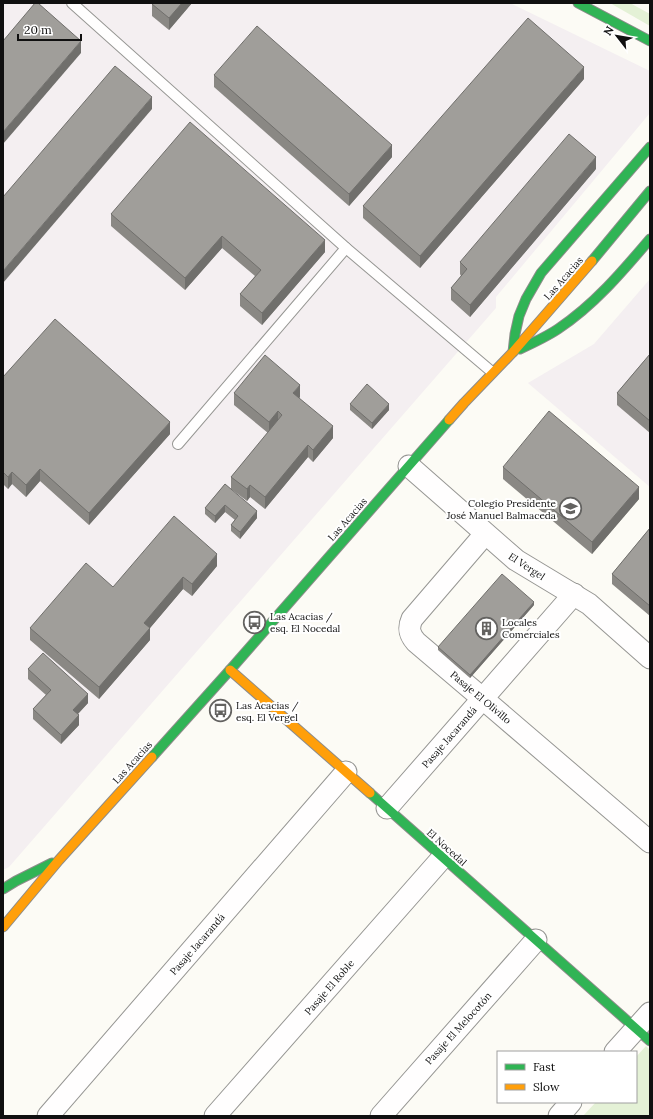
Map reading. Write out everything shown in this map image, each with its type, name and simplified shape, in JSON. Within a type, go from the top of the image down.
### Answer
[{"type":"main road","points":[[578,3],[650,41]]},
{"type":"main road","points":[[650,147],[541,273],[526,299],[519,316],[513,352],[548,336],[582,312],[610,284],[650,239]]},
{"type":"main road","name":"Las Acacias","points":[[3,927],[59,860],[230,670],[408,466],[492,372],[513,352],[650,191]]},
{"type":"main road","name":"El Nocedal","points":[[230,670],[643,1034]]},
{"type":"main road","name":"Las Acacias","points":[[3,888],[59,860]]},
{"type":"street","name":"El Vergel","points":[[408,466],[516,560],[533,572],[574,594],[589,604],[650,658]]},
{"type":"street","name":"Pasaje El Olivillo","points":[[485,534],[412,619],[409,630],[411,637],[650,842]]},
{"type":"street","name":"Pasaje Jacarandá","points":[[387,808],[574,594]]},
{"type":"street","name":"Pasaje Jacarandá","points":[[48,1116],[346,772]]},
{"type":"street","name":"Pasaje El Roble","points":[[215,1116],[443,857]]},
{"type":"street","name":"Pasaje El Melocotón","points":[[381,1116],[536,940]]},
{"type":"street","points":[[617,1051],[643,1034],[650,1013]]},
{"type":"street","points":[[559,1116],[570,1103]]},
{"type":"lane","points":[[72,3],[346,248],[492,372]]},
{"type":"lane","points":[[178,444],[346,248]]},
{"type":"shaded area","points":[[3,3],[510,3],[650,71],[650,113],[496,297],[496,308],[9,867],[3,870]]},
{"type":"shaded area","points":[[650,279],[650,487],[528,383],[594,344]]},
{"type":"green space","points":[[610,3],[630,3],[650,14],[650,26]]},
{"type":"green space","points":[[646,1046],[650,1050],[650,1116],[583,1116],[595,1103],[637,1103],[637,1056]]},
{"type":"building","points":[[35,3],[38,3],[81,41],[3,132],[3,41]]},
{"type":"building","points":[[182,3],[169,18],[152,4]]},
{"type":"building","points":[[528,18],[584,67],[420,256],[363,206]]},
{"type":"building","points":[[257,26],[392,145],[349,194],[214,75]]},
{"type":"building","points":[[115,66],[152,97],[3,271],[3,197]]},
{"type":"building","points":[[190,122],[325,240],[262,313],[240,294],[261,270],[222,236],[185,278],[111,214]]},
{"type":"building","points":[[569,134],[596,157],[470,305],[451,288],[467,269],[460,262]]},
{"type":"building","points":[[55,319],[170,422],[89,513],[40,469],[26,485],[12,472],[8,477],[3,472],[3,377]]},
{"type":"building","points":[[650,354],[650,421],[617,393]]},
{"type":"building","points":[[265,355],[300,385],[293,393],[333,426],[313,450],[308,445],[265,497],[250,485],[247,489],[231,477],[282,415],[278,411],[269,422],[234,393]]},
{"type":"building","points":[[367,384],[389,404],[372,423],[350,404]]},
{"type":"building","points":[[549,411],[639,487],[592,542],[503,467]]},
{"type":"building","points":[[225,484],[257,511],[240,532],[231,525],[238,516],[225,505],[215,516],[205,508]]},
{"type":"building","points":[[174,516],[217,554],[192,584],[183,577],[144,623],[150,628],[99,687],[30,628],[86,563],[113,587]]},
{"type":"building","points":[[650,528],[650,606],[612,574]]},
{"type":"building","name":"Locales Comerciales","points":[[502,574],[534,602],[470,675],[438,647]]},
{"type":"building","points":[[43,653],[88,694],[73,710],[79,715],[61,735],[33,709],[51,690],[28,669]]},
{"type":"traffic: fast","points":[[578,3],[650,41]]},
{"type":"traffic: fast","points":[[513,352],[519,316],[526,299],[541,273],[650,147]]},
{"type":"traffic: fast","points":[[592,261],[650,191]]},
{"type":"traffic: fast","points":[[520,349],[553,332],[571,320],[596,299],[650,239]]},
{"type":"traffic: fast","points":[[152,757],[449,420]]},
{"type":"traffic: fast","points":[[370,793],[650,1041]]},
{"type":"traffic: fast","points":[[3,889],[52,863]]},
{"type":"traffic: slow","points":[[449,420],[513,352],[592,261]]},
{"type":"traffic: slow","points":[[230,670],[370,793]]},
{"type":"traffic: slow","points":[[3,927],[59,860],[152,757]]},
{"type":"place","name":"Colegio Presidente José Manuel Balmaceda","points":[[571,509]]},
{"type":"place","name":"Las Acacias / esq. El Nocedal","points":[[254,622]]},
{"type":"place","name":"Locales Comerciales","points":[[486,628]]},
{"type":"place","name":"Las Acacias / esq. El Vergel","points":[[221,711]]}]
